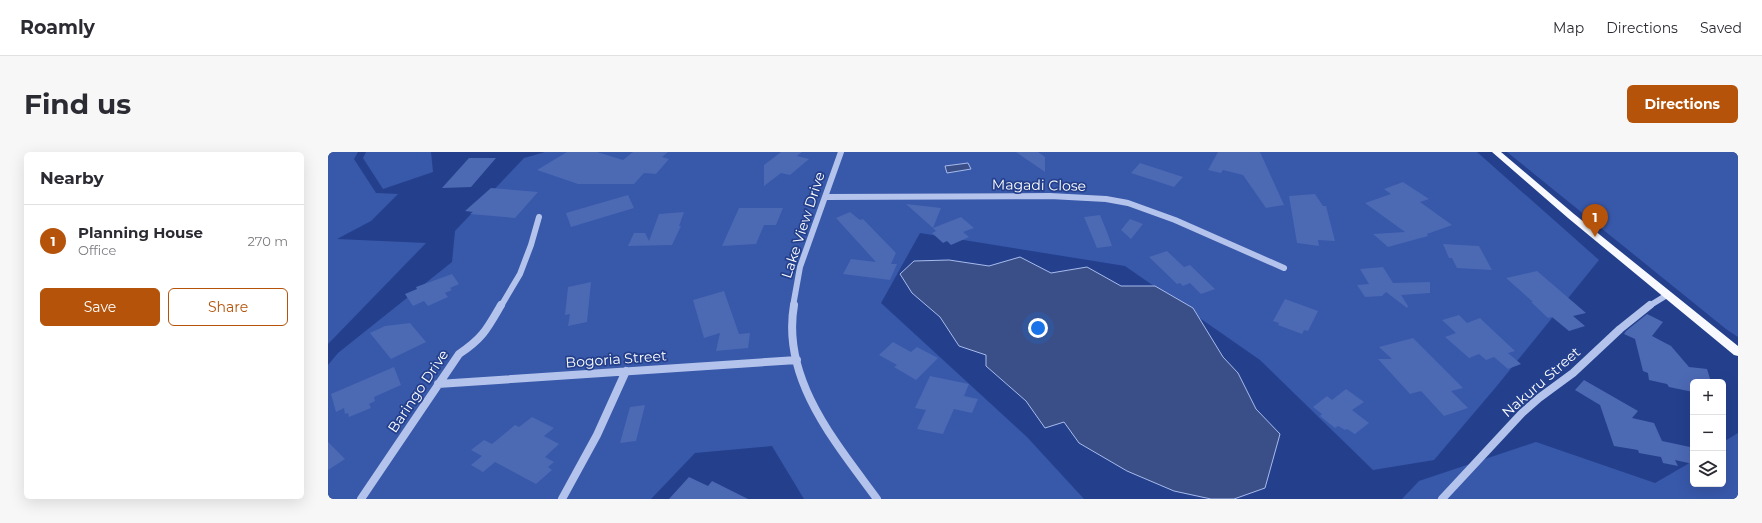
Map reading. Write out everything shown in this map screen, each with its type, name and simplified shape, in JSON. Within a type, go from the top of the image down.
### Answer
[{"type":"main road","points":[[1496,152],[1571,216],[1738,352]]},
{"type":"street","name":"Lake View Drive","points":[[841,152],[800,267],[791,320],[792,342],[804,386],[831,437],[857,475],[877,499]]},
{"type":"street","name":"Magadi Close","points":[[825,197],[1050,196],[1106,199],[1128,203],[1175,220],[1284,268]]},
{"type":"street","name":"Baringo Drive","points":[[361,499],[459,354],[475,343],[483,335],[520,274],[531,245],[539,216]]},
{"type":"street","name":"Nakuru Street","points":[[1442,499],[1497,439],[1535,401],[1578,370],[1615,331],[1630,319],[1667,295]]},
{"type":"street","name":"Bogoria Street","points":[[438,384],[797,360]]},
{"type":"street","points":[[562,499],[597,435],[626,371]]},
{"type":"shaded area","points":[[328,152],[358,152],[354,159],[376,193],[398,194],[371,221],[337,239],[426,243],[328,344]]},
{"type":"shaded area","points":[[366,152],[431,152],[433,172],[383,189],[363,158]]},
{"type":"shaded area","points":[[545,152],[1477,152],[1599,260],[1496,387],[1434,460],[1373,470],[1260,360],[1125,266],[920,233],[881,303],[1027,437],[1084,499],[804,499],[772,446],[695,453],[651,499],[328,499],[328,365],[338,353],[452,262],[455,231],[524,158]]},
{"type":"shaded area","points":[[1507,152],[1738,152],[1738,337],[1726,329]]},
{"type":"shaded area","points":[[968,163],[971,169],[947,173],[945,166]]},
{"type":"shaded area","points":[[1020,257],[1051,273],[1087,267],[1121,286],[1155,286],[1193,308],[1223,357],[1238,373],[1256,409],[1280,434],[1265,488],[1234,499],[1211,499],[1174,491],[1127,471],[1079,443],[1064,422],[1045,428],[1026,401],[986,366],[986,355],[959,346],[940,317],[912,293],[900,274],[914,261],[949,260],[989,266]]},
{"type":"shaded area","points":[[1738,433],[1738,499],[1402,499],[1419,481],[1536,442],[1655,483],[1690,463],[1690,487],[1726,487],[1726,440]]},
{"type":"building","points":[[567,152],[597,152],[623,160],[633,152],[668,152],[662,157],[669,159],[656,174],[644,173],[634,184],[578,184],[537,170]]},
{"type":"building","points":[[781,152],[802,152],[797,156],[809,159],[790,175],[781,173],[764,186],[764,165]]},
{"type":"building","points":[[1016,152],[1038,152],[1045,157],[1045,172]]},
{"type":"building","points":[[1218,152],[1260,152],[1284,205],[1266,208],[1243,175],[1223,170],[1221,173],[1208,170]]},
{"type":"building","points":[[469,158],[496,158],[471,187],[442,188]]},
{"type":"building","points":[[1140,163],[1183,177],[1174,187],[1131,173]]},
{"type":"building","points":[[1403,182],[1429,199],[1420,202],[1452,225],[1427,234],[1428,236],[1388,247],[1373,234],[1405,232],[1365,203],[1391,194],[1384,189]]},
{"type":"building","points":[[491,188],[538,192],[515,218],[470,214],[473,212],[465,211]]},
{"type":"building","points":[[1315,194],[1323,206],[1326,206],[1335,241],[1318,240],[1319,246],[1297,243],[1289,196]]},
{"type":"building","points":[[628,195],[634,208],[571,227],[566,213]]},
{"type":"building","points":[[906,204],[941,208],[933,228]]},
{"type":"building","points":[[739,208],[783,208],[776,225],[764,225],[756,244],[722,246]]},
{"type":"building","points":[[684,212],[679,226],[681,226],[672,245],[628,246],[634,233],[645,233],[649,241],[659,214]]},
{"type":"building","points":[[850,212],[860,220],[863,219],[896,253],[891,264],[897,264],[890,280],[843,274],[851,259],[876,262],[836,218]]},
{"type":"building","points":[[1100,215],[1112,246],[1097,248],[1084,217]]},
{"type":"building","points":[[961,217],[974,228],[963,232],[969,237],[951,245],[947,241],[943,243],[932,233],[936,231],[933,228]]},
{"type":"building","points":[[1130,219],[1143,224],[1131,239],[1121,230]]},
{"type":"building","points":[[1443,244],[1479,246],[1492,270],[1457,268],[1452,258],[1449,258]]},
{"type":"building","points":[[1167,251],[1184,267],[1190,265],[1215,289],[1201,294],[1190,283],[1183,286],[1180,283],[1177,284],[1149,257]]},
{"type":"building","points":[[1383,267],[1393,283],[1430,282],[1430,293],[1401,295],[1408,306],[1407,308],[1386,292],[1382,296],[1365,297],[1357,285],[1369,284],[1360,269]]},
{"type":"building","points":[[1537,271],[1586,313],[1573,316],[1585,326],[1569,331],[1552,317],[1548,318],[1531,302],[1533,302],[1506,278]]},
{"type":"building","points":[[452,274],[459,284],[450,288],[452,290],[445,293],[448,297],[428,306],[424,301],[413,306],[405,294],[417,289],[416,287]]},
{"type":"building","points":[[591,282],[587,322],[568,326],[570,314],[565,315],[568,287]]},
{"type":"building","points":[[724,291],[739,334],[750,333],[748,348],[716,351],[720,333],[704,338],[693,300]]},
{"type":"building","points":[[1285,299],[1318,311],[1308,331],[1304,330],[1302,334],[1278,325],[1279,323],[1273,321]]},
{"type":"building","points":[[1647,314],[1663,322],[1652,336],[1671,346],[1689,367],[1707,369],[1710,379],[1690,379],[1690,391],[1669,387],[1667,384],[1649,380],[1648,373],[1643,371],[1635,339],[1624,334]]},
{"type":"building","points":[[1459,315],[1467,323],[1480,318],[1515,351],[1508,353],[1521,364],[1508,369],[1494,357],[1486,360],[1479,354],[1469,358],[1445,337],[1456,333],[1442,320]]},
{"type":"building","points":[[410,323],[426,342],[391,359],[370,333],[385,326]]},
{"type":"building","points":[[1413,338],[1463,388],[1451,391],[1468,408],[1444,416],[1421,391],[1410,394],[1378,359],[1392,359],[1379,347]]},
{"type":"building","points":[[893,342],[911,352],[917,347],[938,358],[916,380],[894,367],[897,365],[879,355]]},
{"type":"building","points":[[394,367],[401,385],[374,397],[375,401],[369,404],[371,408],[349,417],[348,413],[345,414],[344,408],[336,412],[331,394]]},
{"type":"building","points":[[930,376],[969,384],[964,396],[978,399],[972,413],[954,409],[943,434],[917,429],[926,410],[915,408]]},
{"type":"building","points":[[1584,380],[1638,411],[1632,418],[1654,423],[1662,441],[1690,447],[1690,463],[1675,460],[1678,466],[1663,463],[1661,457],[1639,453],[1638,450],[1614,446],[1600,405],[1575,390]]},
{"type":"building","points":[[1346,389],[1364,402],[1352,410],[1369,423],[1355,434],[1338,426],[1335,428],[1320,416],[1322,414],[1313,407],[1327,396],[1332,400]]},
{"type":"building","points":[[645,405],[636,441],[620,443],[630,407]]},
{"type":"building","points":[[532,417],[554,428],[544,436],[559,444],[545,457],[554,462],[548,467],[552,470],[536,484],[495,462],[483,472],[471,465],[482,456],[471,450],[484,440],[492,444],[515,425],[519,427]]},
{"type":"building","points":[[328,442],[345,459],[328,470]]},
{"type":"building","points":[[689,477],[708,486],[712,481],[748,499],[669,499]]},
{"type":"place","name":"Planning House","points":[[1595,237]]}]
